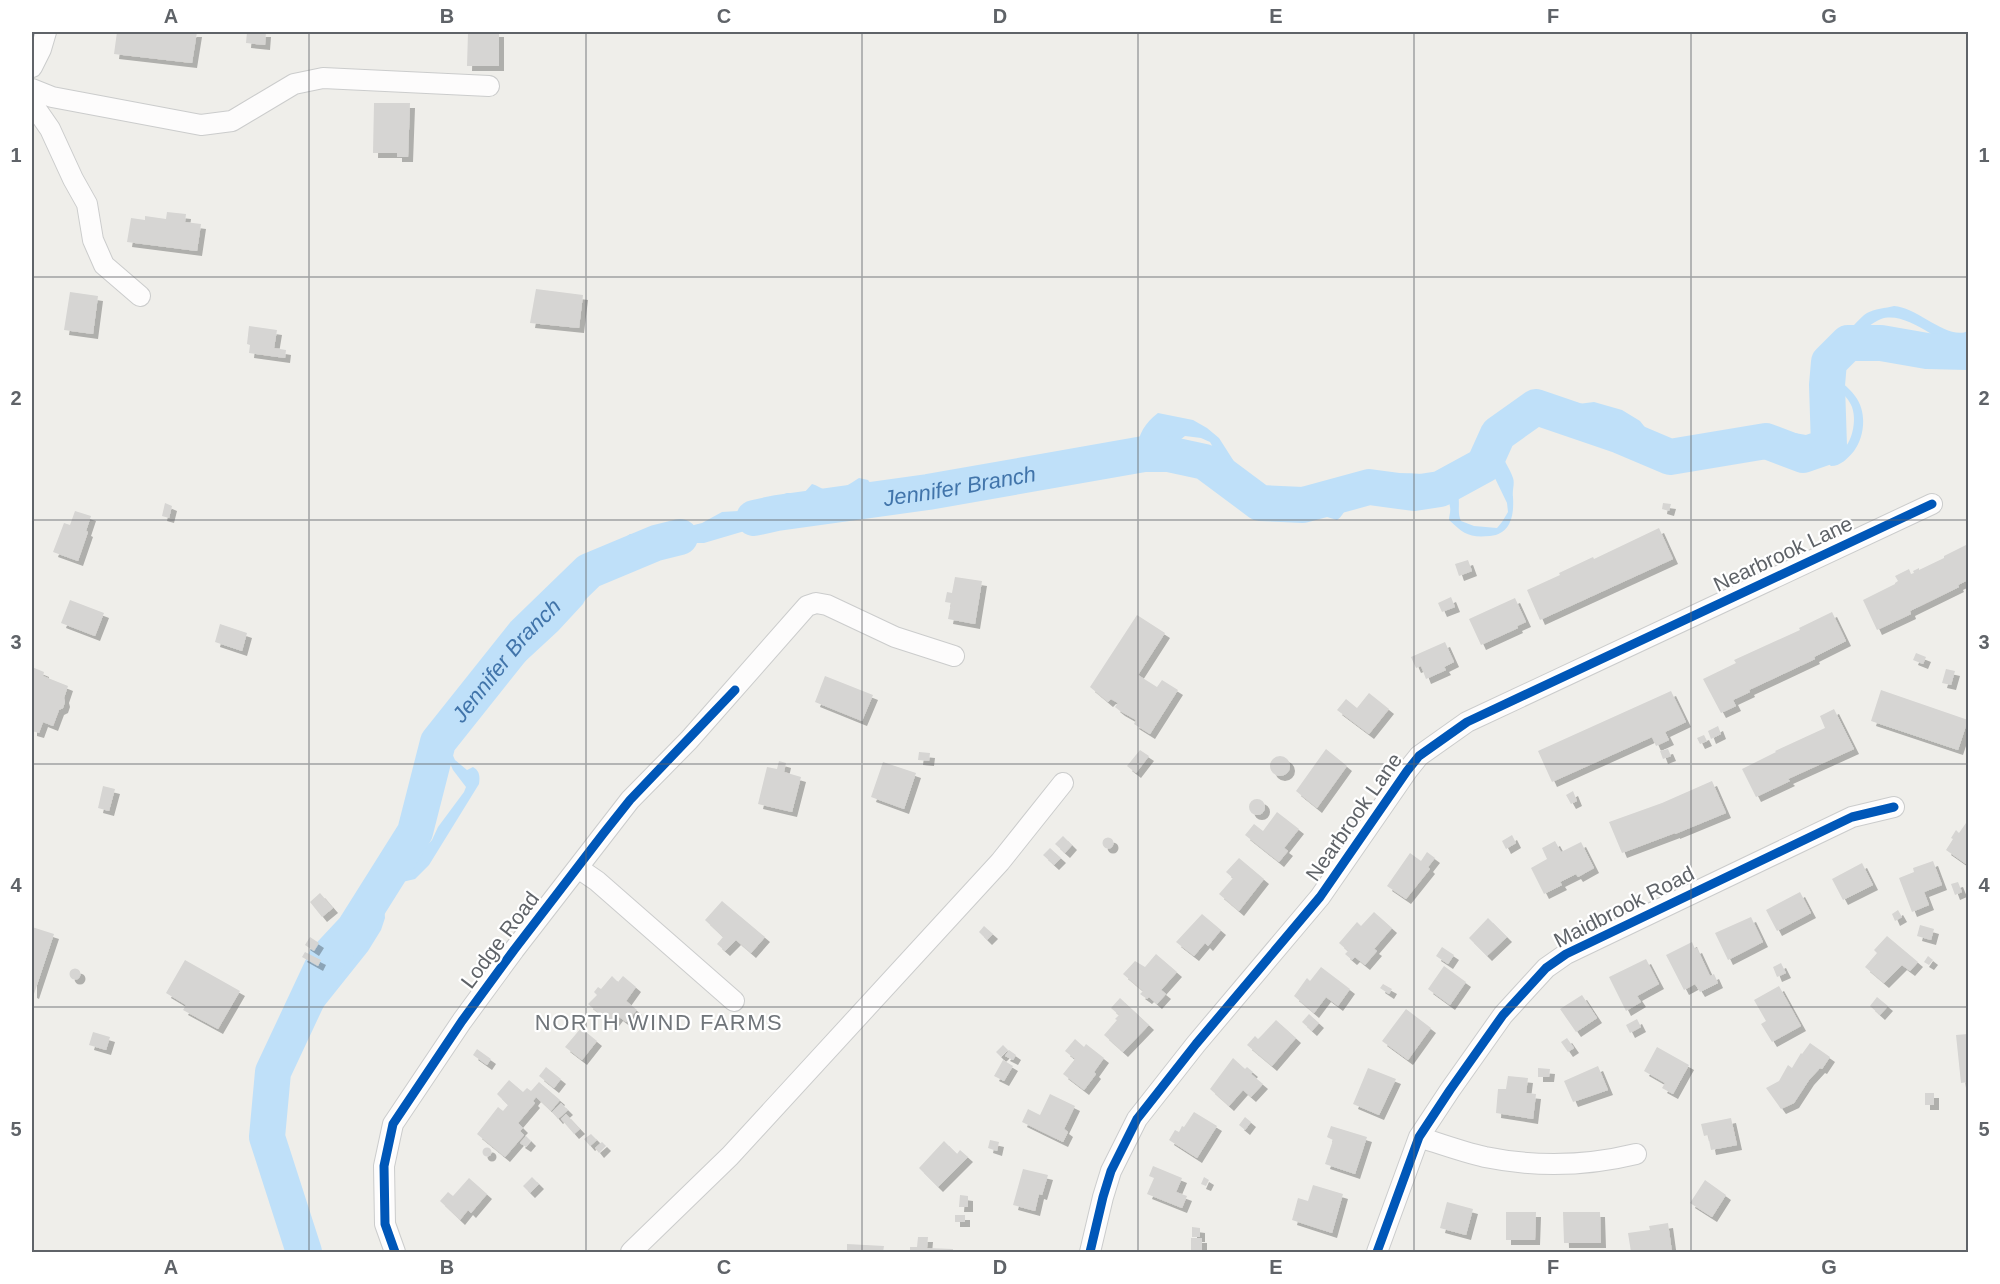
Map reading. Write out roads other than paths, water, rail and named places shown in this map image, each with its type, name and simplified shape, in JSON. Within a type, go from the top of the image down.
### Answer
[{"type":"street","points":[[32,67],[46,32]]},
{"type":"street","points":[[32,89],[52,97],[201,125],[232,121],[294,84],[323,78],[489,86]]},
{"type":"street","points":[[32,103],[50,129],[87,204],[93,240],[104,265],[140,296]]},
{"type":"street","name":"Nearbrook Lane","points":[[1090,1252],[1111,1171],[1137,1119],[1196,1044],[1320,897],[1419,756],[1467,722],[1932,504]]},
{"type":"street","name":"Lodge Road","points":[[395,1252],[385,1224],[384,1166],[393,1124],[468,1012],[630,800],[735,690],[810,604],[826,605],[895,637],[954,656]]},
{"type":"street","points":[[631,1252],[729,1156],[1000,862],[1063,783]]},
{"type":"street","name":"Maidbrook Road","points":[[1377,1252],[1419,1137],[1503,1015],[1546,968],[1559,958],[1852,817],[1894,807]]},
{"type":"street","points":[[579,868],[597,881],[734,1001]]},
{"type":"street","points":[[1419,1137],[1484,1157],[1521,1162],[1606,1161],[1636,1154]]},
{"type":"water","name":"Jennifer Branch","points":[[1894,306],[1912,312],[1942,328],[1960,333],[1968,331],[1968,358],[1915,324],[1903,320],[1881,319],[1864,330],[1840,352],[1834,365],[1833,371],[1859,402],[1863,416],[1858,445],[1852,454],[1841,463],[1831,466],[1804,443],[1780,435],[1697,460],[1684,469],[1660,457],[1630,424],[1600,411],[1592,410],[1574,420],[1549,415],[1510,426],[1503,436],[1501,451],[1514,480],[1513,510],[1507,527],[1490,536],[1472,536],[1454,525],[1449,520],[1450,507],[1444,492],[1433,481],[1424,478],[1364,485],[1355,490],[1344,513],[1337,520],[1317,514],[1302,514],[1278,519],[1253,506],[1243,496],[1210,442],[1185,436],[1176,443],[1165,444],[1142,454],[1119,471],[1102,478],[1060,482],[963,484],[933,493],[899,494],[882,499],[829,504],[793,511],[748,530],[704,543],[692,543],[686,540],[660,550],[629,552],[615,560],[593,585],[583,604],[558,631],[461,715],[454,725],[451,733],[451,751],[455,760],[467,770],[473,767],[477,770],[479,784],[429,865],[415,879],[398,883],[389,894],[384,904],[385,918],[381,930],[368,951],[285,1055],[288,1088],[275,1132],[267,1148],[277,1172],[308,1223],[317,1252],[307,1252],[301,1223],[291,1205],[276,1190],[261,1147],[261,1113],[271,1088],[279,1054],[299,1017],[333,980],[358,945],[364,919],[385,882],[412,861],[432,840],[438,827],[464,792],[466,787],[453,770],[445,752],[445,736],[456,704],[468,691],[492,678],[520,657],[532,641],[561,616],[568,606],[572,589],[579,577],[630,534],[658,533],[679,525],[690,526],[702,523],[722,512],[738,511],[787,493],[804,493],[812,484],[826,490],[836,490],[859,478],[868,480],[874,488],[880,489],[903,479],[930,479],[946,474],[963,473],[968,468],[1016,470],[1059,465],[1073,471],[1082,471],[1110,466],[1137,450],[1143,429],[1158,413],[1193,420],[1207,428],[1219,438],[1258,499],[1279,512],[1308,504],[1323,497],[1329,491],[1343,489],[1365,479],[1403,473],[1440,478],[1449,484],[1458,495],[1461,521],[1474,526],[1497,528],[1508,512],[1507,503],[1492,472],[1491,450],[1514,402],[1524,397],[1529,397],[1543,405],[1594,402],[1622,410],[1640,421],[1662,449],[1673,456],[1690,454],[1748,437],[1783,431],[1812,436],[1831,458],[1838,455],[1851,437],[1854,414],[1850,402],[1836,387],[1829,373],[1831,353],[1843,336],[1865,314]]},
{"type":"waterway","name":"Jennifer Branch","points":[[754,518],[928,492],[1144,454],[1168,454],[1205,462],[1260,503],[1303,505],[1369,487],[1414,493],[1440,489],[1484,465],[1498,434],[1536,407],[1618,435],[1670,457],[1766,441],[1803,455],[1829,446],[1827,385],[1829,362],[1848,343],[1881,343],[1927,351],[1968,352]]},
{"type":"waterway","name":"Jennifer Branch","points":[[304,1252],[267,1137],[273,1072],[326,959],[354,929],[415,832],[438,742],[524,634],[589,571],[656,543],[680,537]]},
{"type":"district","name":"NORTH WIND FARMS","points":[[659,1022]]}]
